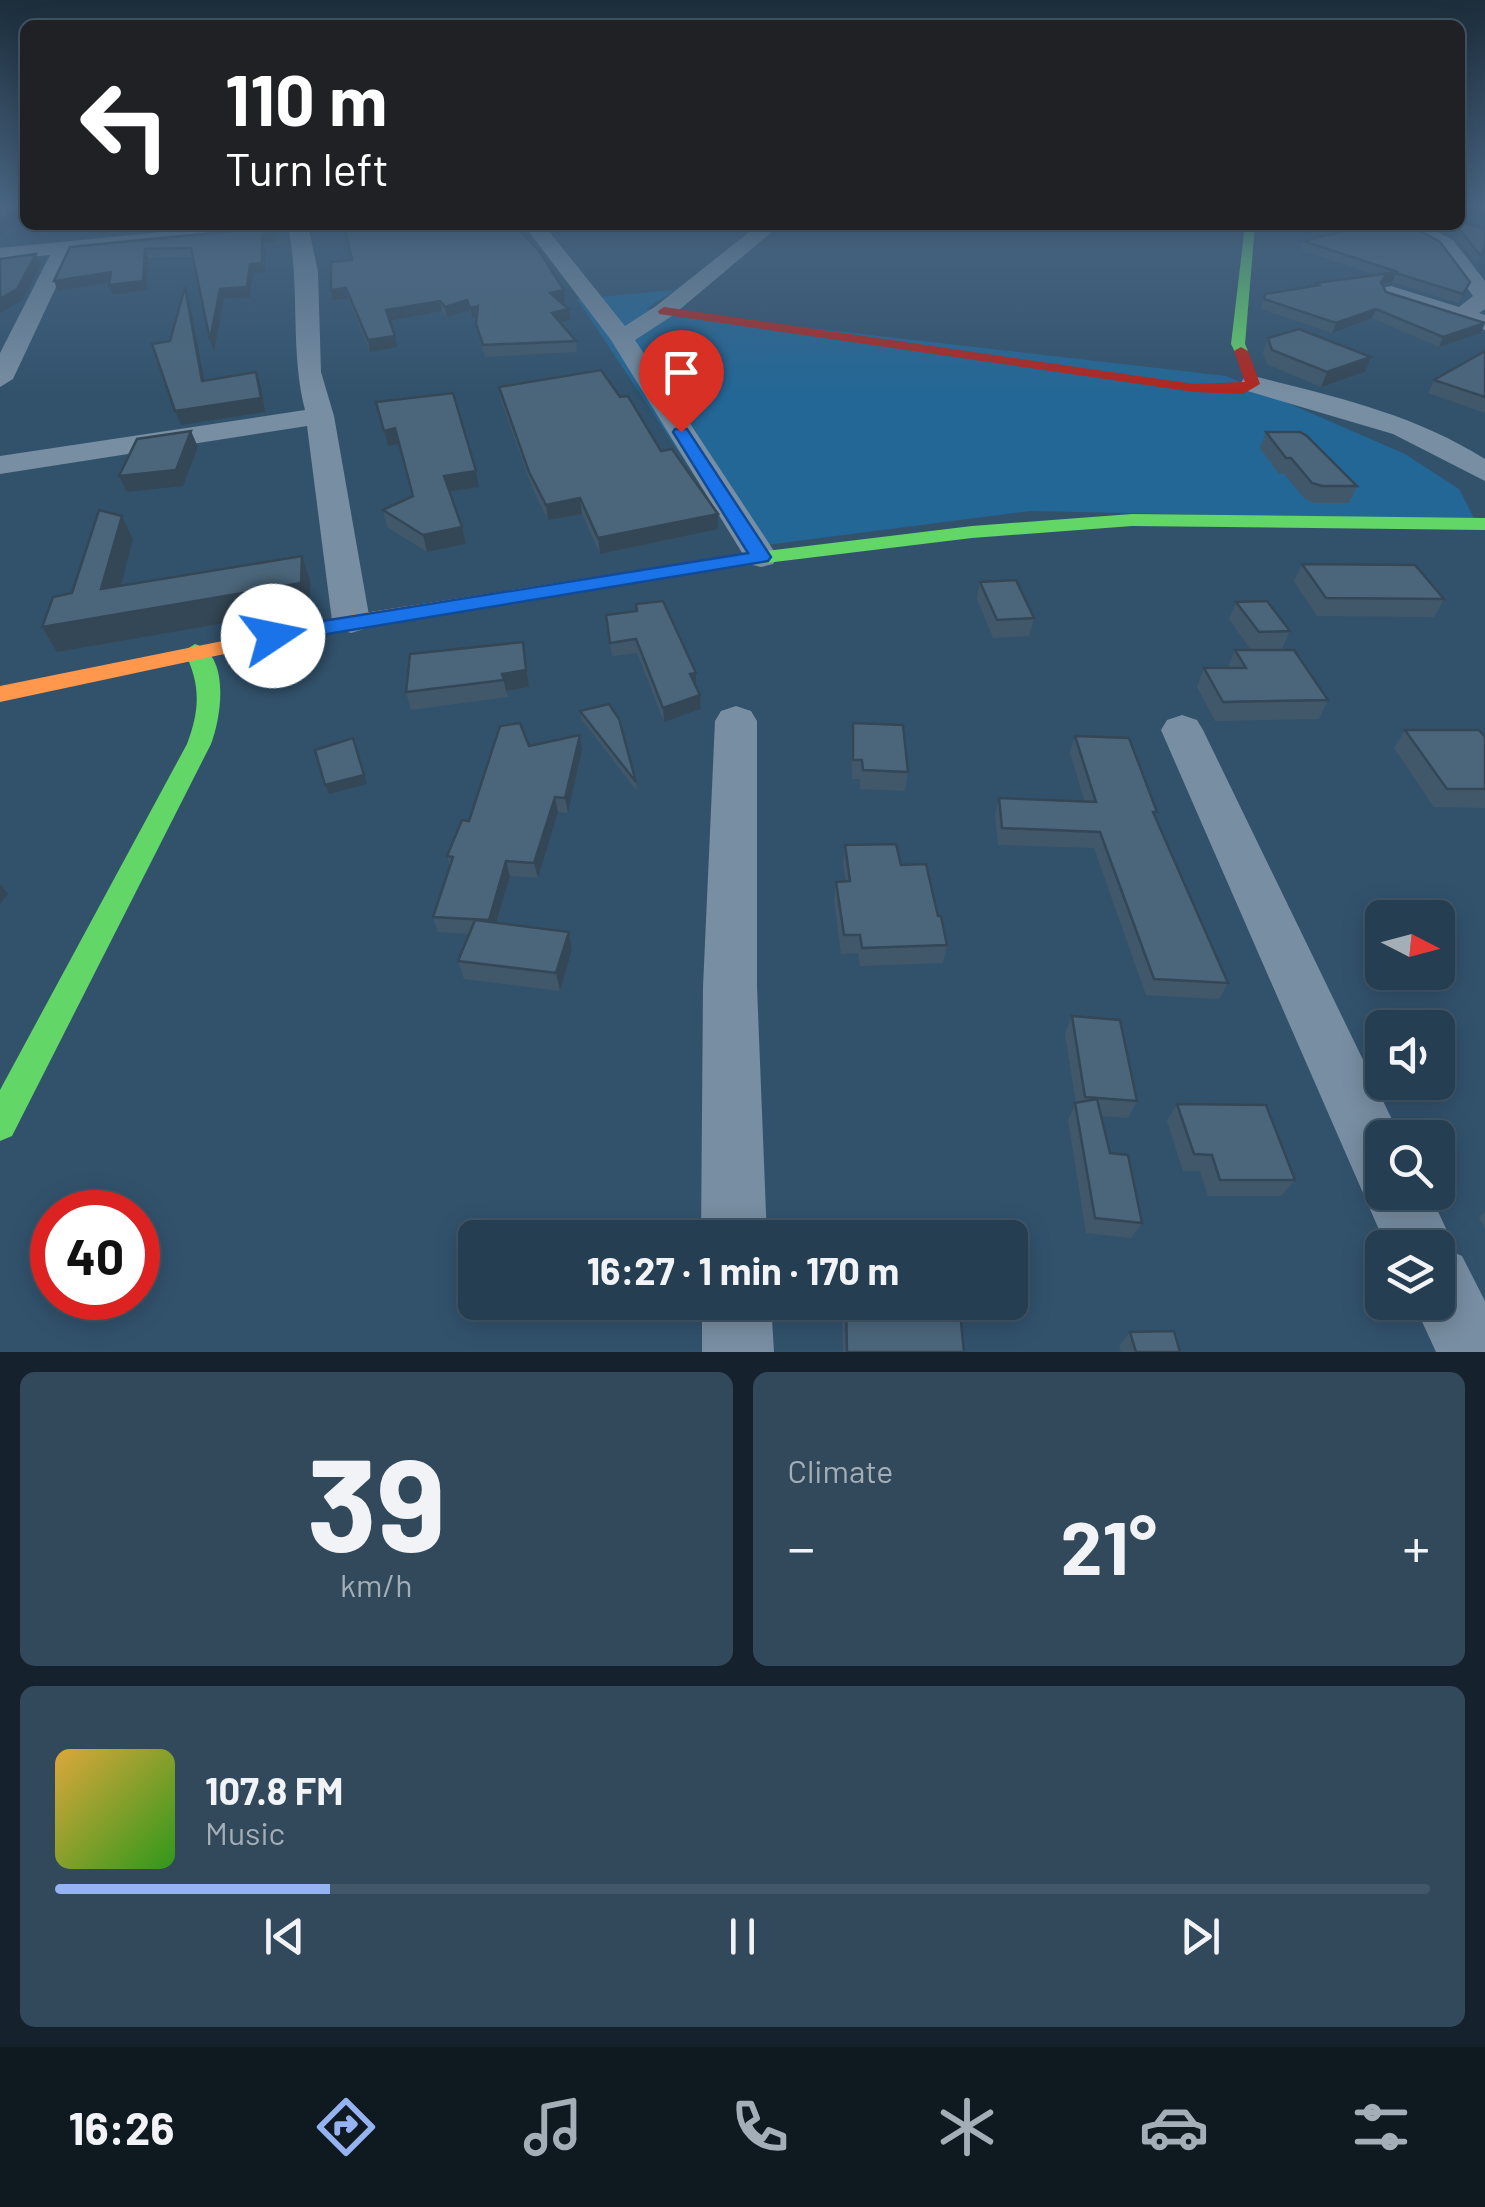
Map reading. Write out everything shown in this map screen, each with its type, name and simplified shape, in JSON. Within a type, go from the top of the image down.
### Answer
[{"type":"street","points":[[0,379],[54,269]]},
{"type":"street","points":[[305,269],[308,372],[320,416],[351,621]]},
{"type":"street","points":[[568,269],[622,338],[761,557]]},
{"type":"street","points":[[622,338],[664,311],[716,269]]},
{"type":"street","points":[[1246,269],[1238,344],[1253,384]]},
{"type":"street","points":[[1391,293],[1474,319],[1484,298],[1482,290],[1463,269]]},
{"type":"street","points":[[664,311],[1194,388],[1243,389],[1253,384],[1382,419],[1455,453],[1485,472]]},
{"type":"street","points":[[0,465],[320,416]]},
{"type":"street","points":[[0,694],[351,621],[761,557],[972,532],[1132,520],[1485,524]]},
{"type":"street","points":[[0,1124],[199,744],[215,696],[214,682],[195,651]]},
{"type":"street","points":[[734,1220],[730,987],[736,721]]},
{"type":"street","points":[[1182,730],[1365,1129]]},
{"type":"street","points":[[1455,1315],[1473,1352]]},
{"type":"street","points":[[737,1320],[738,1352]]},
{"type":"shaded area","points":[[675,290],[646,309],[1226,376],[1405,454],[1459,489],[1475,520],[1030,511],[743,548],[577,299]]},
{"type":"building","points":[[0,269],[28,269],[17,289],[0,299]]},
{"type":"building","points":[[60,269],[144,269],[143,281],[109,285],[111,272],[54,281]]},
{"type":"building","points":[[195,269],[249,269],[247,287],[220,289],[210,340]]},
{"type":"building","points":[[331,269],[551,269],[564,290],[550,293],[569,309],[552,313],[576,341],[483,345],[476,324],[478,306],[470,308],[467,300],[445,307],[440,301],[386,310],[395,336],[368,340],[346,288],[331,290]]},
{"type":"building","points":[[1389,269],[1460,269],[1470,282],[1463,294],[1396,273],[1386,275],[1381,282],[1386,292],[1485,323],[1443,337],[1376,309],[1336,323],[1264,299],[1265,294],[1319,285],[1316,283],[1398,272]]},
{"type":"building","points":[[185,287],[202,381],[256,372],[261,398],[175,411],[152,344],[170,341]]},
{"type":"building","points":[[1299,329],[1371,357],[1327,372],[1272,350],[1268,338]]},
{"type":"building","points":[[1485,351],[1485,397],[1434,380]]},
{"type":"building","points":[[601,370],[620,397],[628,396],[661,451],[672,449],[718,514],[598,538],[580,498],[546,505],[529,472],[499,387]]},
{"type":"building","points":[[453,393],[476,471],[444,476],[462,527],[423,535],[383,510],[413,496],[395,428],[384,431],[376,402]]},
{"type":"building","points":[[191,431],[176,470],[119,476],[137,439]]},
{"type":"building","points":[[1266,432],[1300,432],[1307,436],[1357,486],[1312,483]]},
{"type":"building","points":[[99,510],[122,516],[101,589],[302,556],[301,583],[42,627],[53,597],[72,593]]},
{"type":"building","points":[[1302,564],[1415,565],[1444,599],[1326,598]]},
{"type":"building","points":[[1016,580],[1034,618],[997,620],[980,582]]},
{"type":"building","points":[[663,601],[696,673],[690,674],[700,695],[663,708],[636,639],[610,643],[606,615],[637,611],[636,604]]},
{"type":"building","points":[[1267,601],[1290,631],[1259,632],[1236,602]]},
{"type":"building","points":[[523,642],[526,670],[502,674],[504,680],[406,692],[410,654]]},
{"type":"building","points":[[1235,650],[1294,650],[1328,700],[1223,702],[1204,668],[1246,668]]},
{"type":"building","points":[[609,704],[619,719],[636,782],[580,711]]},
{"type":"building","points":[[520,723],[529,746],[580,735],[565,798],[555,797],[534,863],[506,861],[489,920],[433,917],[453,857],[447,856],[462,820],[469,821],[500,726]]},
{"type":"building","points":[[853,723],[903,725],[908,772],[863,770],[862,760],[853,760]]},
{"type":"building","points":[[1405,730],[1479,730],[1485,737],[1485,789],[1447,789]]},
{"type":"building","points":[[1075,736],[1129,738],[1157,812],[1153,812],[1228,983],[1154,979],[1100,832],[1002,828],[999,798],[1096,802]]},
{"type":"building","points":[[353,738],[364,775],[325,785],[315,750]]},
{"type":"building","points":[[896,844],[901,865],[926,864],[947,945],[862,948],[860,935],[844,935],[836,882],[850,881],[845,845]]},
{"type":"building","points":[[475,920],[569,932],[556,973],[458,961]]},
{"type":"building","points":[[1072,1016],[1120,1020],[1137,1101],[1085,1097]]},
{"type":"building","points":[[1097,1099],[1110,1153],[1128,1155],[1142,1223],[1095,1218],[1075,1103]]},
{"type":"building","points":[[1177,1104],[1266,1105],[1295,1180],[1220,1180],[1212,1155],[1194,1154]]},
{"type":"building","points":[[846,1320],[961,1320],[964,1352],[847,1352]]},
{"type":"building","points":[[1174,1331],[1180,1352],[1136,1352],[1130,1332]]},
{"type":"traffic: fast","points":[[1241,351],[1238,344],[1246,269]]},
{"type":"traffic: fast","points":[[742,560],[972,532],[1132,520],[1485,524]]},
{"type":"traffic: fast","points":[[0,1124],[199,744],[208,719],[210,697],[206,675],[195,651]]},
{"type":"traffic: slow","points":[[0,694],[351,621],[742,560]]},
{"type":"traffic: jam","points":[[664,311],[1194,388],[1243,389],[1253,384],[1241,351]]},
{"type":"route","points":[[273,636],[761,557],[681,432]]}]
